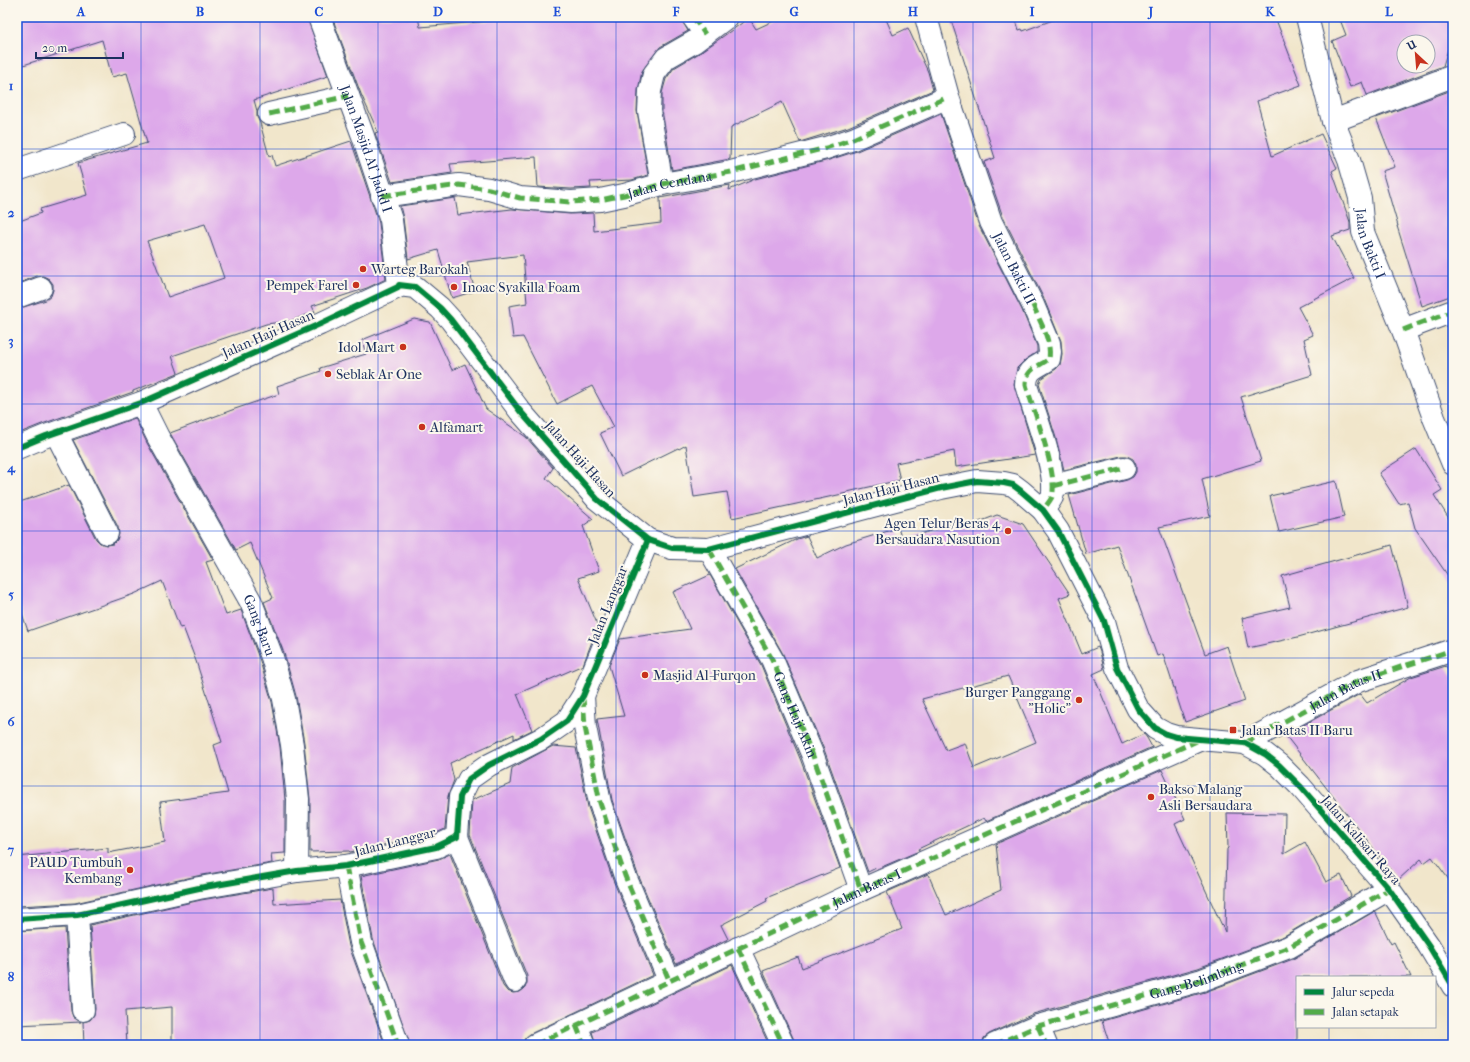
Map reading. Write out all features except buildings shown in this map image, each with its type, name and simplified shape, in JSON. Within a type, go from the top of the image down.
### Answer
[{"type":"street","name":"Jalan Masjid Al' Jadid I","points":[[319,17],[382,196],[392,220],[399,285]]},
{"type":"street","points":[[662,184],[649,111],[650,91],[654,74],[666,58],[699,25],[727,17]]},
{"type":"street","name":"Jalan Bakti II","points":[[926,17],[948,97],[991,222],[1033,306],[1049,343],[1049,359],[1030,371],[1026,376],[1026,385],[1050,460],[1053,486],[1052,498],[1043,510]]},
{"type":"street","name":"Jalan Bakti I","points":[[1307,17],[1333,121],[1349,160],[1360,198],[1363,232],[1403,330],[1434,418],[1453,464]]},
{"type":"street","points":[[1333,121],[1453,76]]},
{"type":"street","points":[[269,114],[348,96]]},
{"type":"street","name":"Jalan Cendana","points":[[382,196],[459,184],[489,189],[520,198],[570,202],[600,200],[662,184],[731,172],[826,148],[853,139],[948,97]]},
{"type":"street","points":[[17,170],[124,134]]},
{"type":"street","name":"Jalan Haji Hasan","points":[[17,448],[141,403],[320,324],[398,287],[399,285],[416,287],[451,320],[497,379],[520,412],[542,435],[597,499],[648,540],[672,548],[709,549],[941,488],[977,481],[994,481],[1013,485],[1043,510],[1058,531],[1104,621],[1117,668],[1138,710],[1155,728],[1176,738],[1235,742]]},
{"type":"street","points":[[17,297],[41,288]]},
{"type":"street","points":[[1403,330],[1453,311]]},
{"type":"street","name":"Gang Baru","points":[[141,403],[158,437],[251,602],[272,657],[284,699],[292,745],[298,799],[297,871]]},
{"type":"street","points":[[56,433],[107,533]]},
{"type":"street","points":[[1053,486],[1124,468]]},
{"type":"street","name":"Jalan Langgar","points":[[17,919],[77,915],[199,888],[297,871],[346,866],[436,847],[457,837],[460,797],[469,779],[490,765],[541,739],[568,721],[583,696],[648,540]]},
{"type":"street","name":"Gang Haji Akin","points":[[709,549],[772,659],[813,756],[861,890]]},
{"type":"street","name":"Jalan Batas II","points":[[1235,742],[1358,681],[1453,650]]},
{"type":"street","points":[[583,696],[585,727],[600,803],[625,876],[669,980]]},
{"type":"street","name":"Jalan Batas I","points":[[535,1045],[861,890],[1202,739]]},
{"type":"street","name":"Jalan Kalisari Raya","points":[[1235,742],[1265,754],[1279,765],[1300,786],[1389,889],[1429,946],[1453,986]]},
{"type":"street","points":[[457,837],[515,981]]},
{"type":"street","points":[[346,866],[361,942],[398,1045]]},
{"type":"street","name":"Gang Belimbing","points":[[994,1045],[1042,1036],[1202,980],[1289,947],[1389,889]]},
{"type":"street","points":[[77,915],[83,1010]]},
{"type":"street","points":[[738,948],[783,1045]]},
{"type":"street","points":[[576,1025],[584,1045]]},
{"type":"marked path","points":[[693,17],[705,34]]},
{"type":"marked path","points":[[269,114],[348,96]]},
{"type":"marked path","points":[[382,196],[459,185],[489,189],[520,198],[571,202],[600,200],[662,184],[731,172],[826,148],[853,139],[948,97]]},
{"type":"marked path","points":[[1033,305],[1049,345],[1049,359],[1033,369],[1026,379],[1026,385],[1049,458],[1052,474],[1052,497],[1043,510]]},
{"type":"marked path","points":[[1403,330],[1453,311]]},
{"type":"marked path","points":[[1053,486],[1124,468]]},
{"type":"marked path","points":[[709,549],[772,659],[813,756],[861,890]]},
{"type":"marked path","points":[[1245,743],[1358,681],[1453,650]]},
{"type":"marked path","points":[[583,697],[585,727],[600,803],[625,876],[669,980]]},
{"type":"marked path","points":[[535,1045],[861,890],[1199,740]]},
{"type":"marked path","points":[[346,866],[361,942],[398,1045]]},
{"type":"marked path","points":[[994,1045],[1038,1026],[1202,980],[1289,947],[1389,889]]},
{"type":"marked path","points":[[738,948],[783,1045]]},
{"type":"marked path","points":[[576,1025],[584,1045]]},
{"type":"marked path","points":[[1038,1026],[1046,1045]]},
{"type":"cycle path","points":[[17,448],[46,436],[141,403],[320,324],[398,287],[399,285],[415,287],[440,308],[451,320],[520,411],[597,499],[648,540],[672,548],[709,549],[941,488],[977,481],[1013,485],[1043,510],[1058,531],[1104,621],[1117,668],[1138,709],[1155,728],[1166,734],[1176,737],[1245,743],[1265,754],[1279,765],[1300,786],[1389,889],[1429,946],[1453,986]]},
{"type":"cycle path","points":[[17,919],[77,915],[199,888],[297,871],[346,866],[436,847],[457,837],[460,797],[469,779],[489,765],[541,739],[567,721],[583,696],[648,540]]},
{"type":"place","name":"Warteg Barokah","points":[[363,269]]},
{"type":"place","name":"Pempek Farel","points":[[356,285]]},
{"type":"place","name":"Inoac Syakilla Foam","points":[[454,287]]},
{"type":"place","name":"Idol Mart","points":[[403,347]]},
{"type":"place","name":"Seblak Ar One","points":[[328,374]]},
{"type":"place","name":"Alfamart","points":[[422,427]]},
{"type":"place","name":"Agen Telur/Beras 4 Bersaudara Nasution","points":[[1008,531]]},
{"type":"place","name":"Masjid Al-Furqon","points":[[645,675]]},
{"type":"place","name":"Burger Panggang \"Holic\"","points":[[1079,700]]},
{"type":"place","name":"Jalan Batas II Baru","points":[[1233,730]]},
{"type":"place","name":"Bakso Malang Asli Bersaudara","points":[[1151,797]]},
{"type":"place","name":"PAUD Tumbuh Kembang","points":[[130,870]]}]
